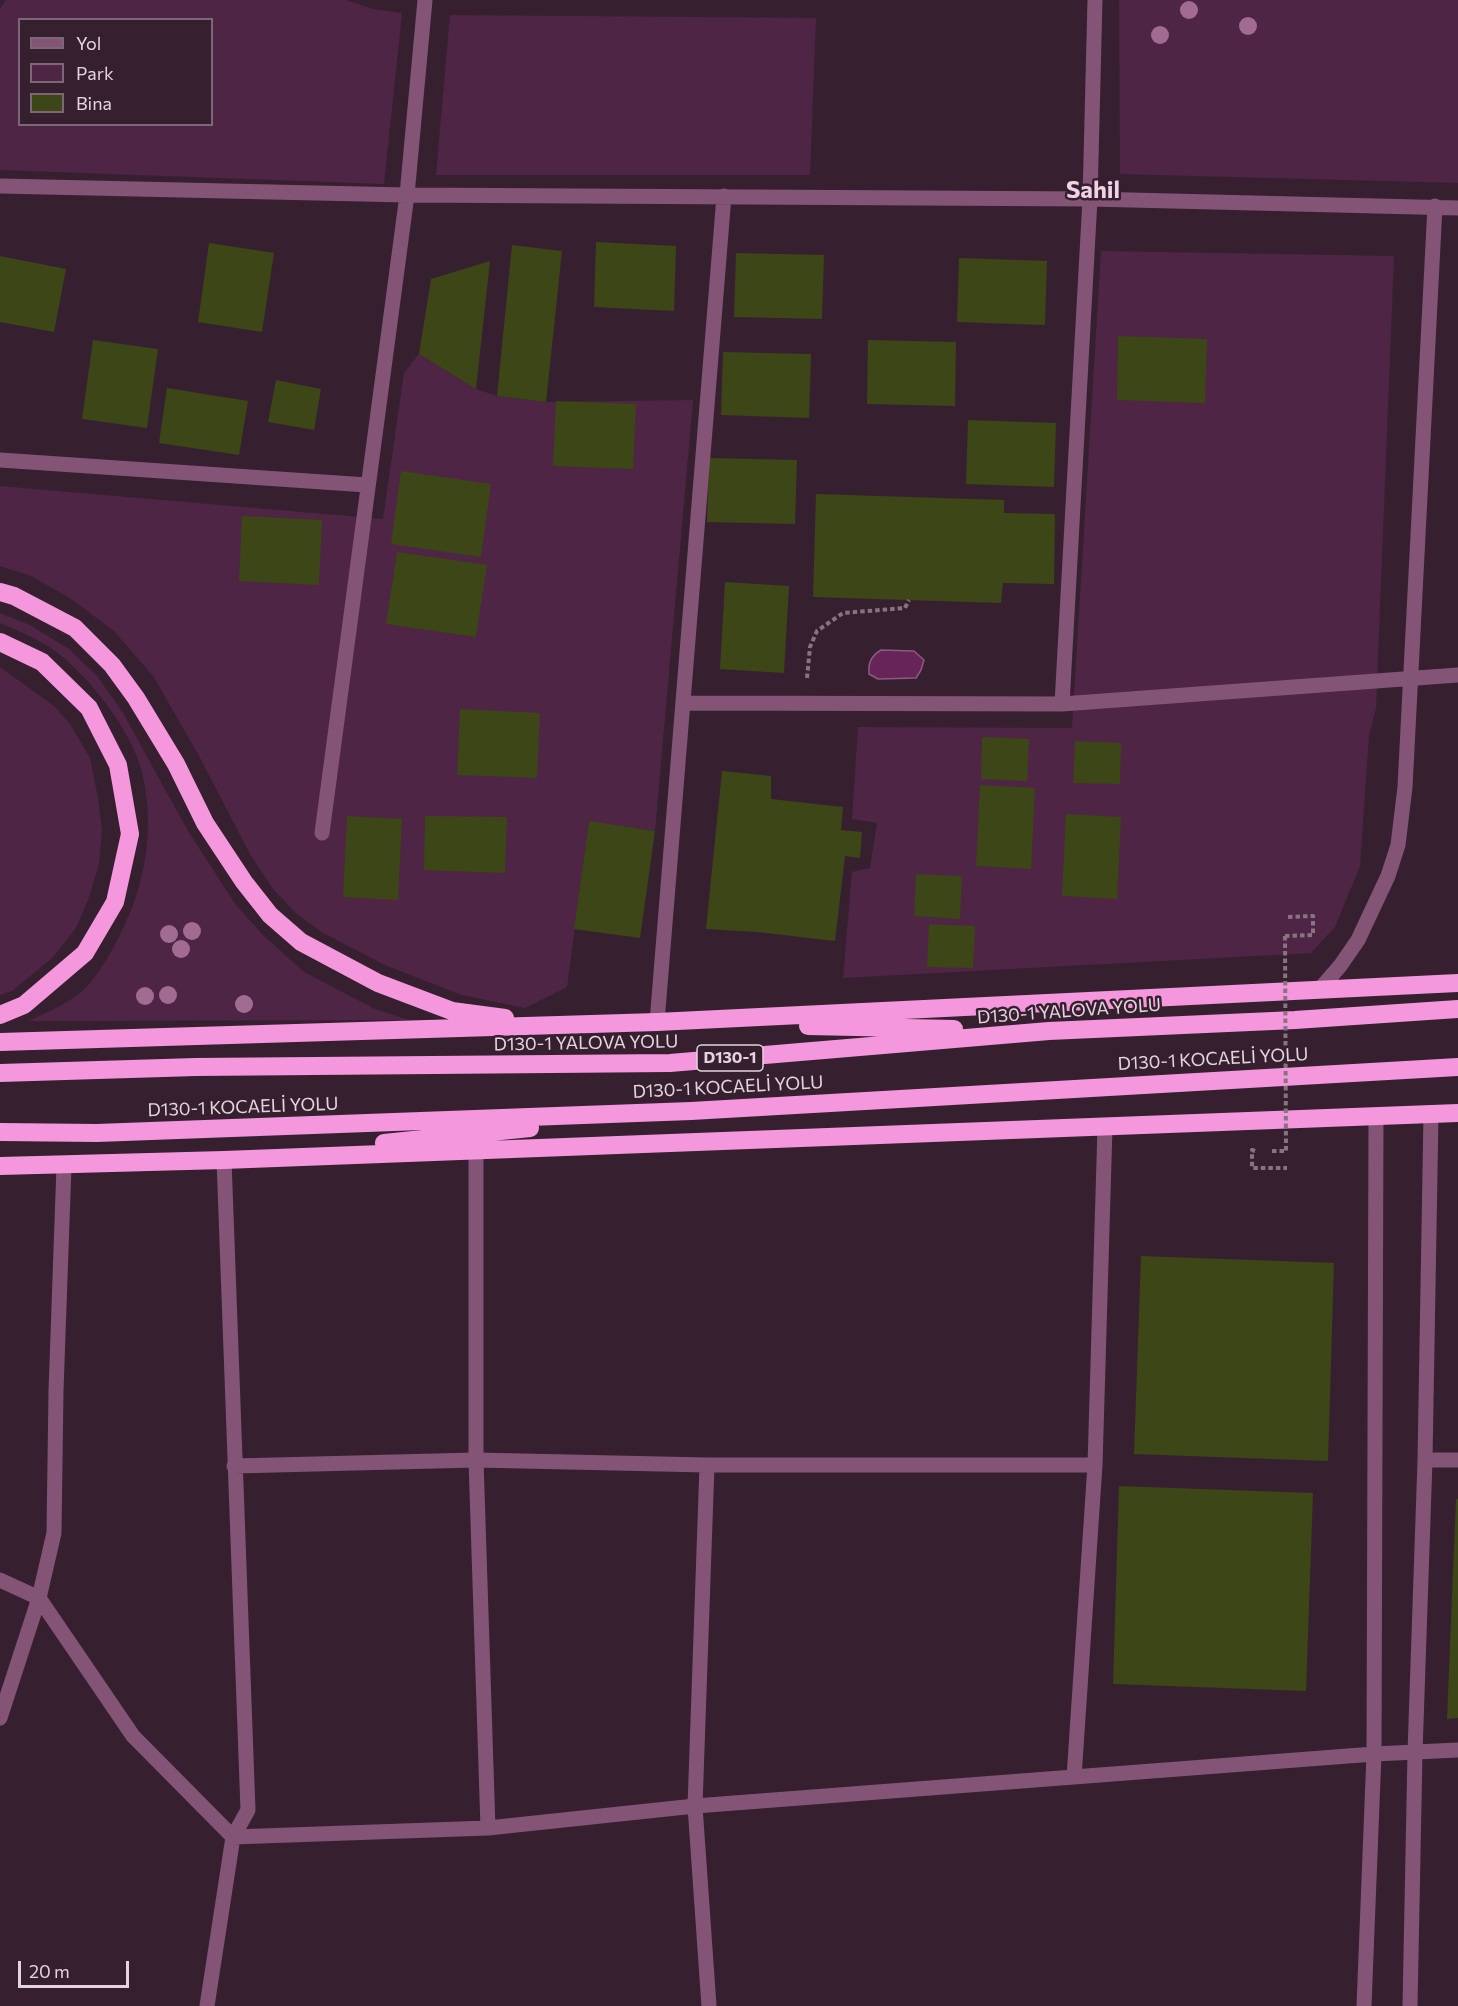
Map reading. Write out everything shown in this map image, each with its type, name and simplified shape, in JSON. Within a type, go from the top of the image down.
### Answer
[{"type":"highway","points":[[0,592],[15,596],[75,628],[112,665],[136,698],[170,754],[205,823],[244,882],[270,915],[301,942],[378,983],[452,1011],[543,1024],[657,1022],[1049,1031]]},
{"type":"highway","points":[[0,642],[42,662],[89,708],[118,765],[130,834],[115,902],[85,953],[24,1005],[0,1015]]},
{"type":"highway","points":[[0,1042],[657,1022],[1458,983]]},
{"type":"highway","name":"D130-1 YALOVA YOLU","points":[[0,1073],[196,1067],[670,1064],[1049,1031],[1295,1020],[1458,1009]]},
{"type":"highway","name":"D130-1 KOCAELİ YOLU","points":[[0,1132],[97,1133],[691,1111],[1458,1067]]},
{"type":"highway","points":[[224,1160],[691,1111]]},
{"type":"highway","points":[[0,1166],[64,1166],[1458,1113]]},
{"type":"highway","points":[[0,1171],[64,1166]]},
{"type":"street","points":[[321,833],[407,195],[425,0]]},
{"type":"street","points":[[1062,704],[1090,199],[1095,0]]},
{"type":"street","points":[[0,186],[407,195],[1090,199],[1458,208]]},
{"type":"street","points":[[657,1022],[724,196]]},
{"type":"street","points":[[1320,989],[1358,940],[1388,876],[1398,844],[1405,787],[1435,206]]},
{"type":"street","points":[[0,460],[367,485]]},
{"type":"street","points":[[683,703],[1062,704],[1458,675]]},
{"type":"street","points":[[1410,2006],[1415,1753],[1425,1460],[1431,1114]]},
{"type":"street","points":[[1364,2006],[1374,1754],[1376,1116]]},
{"type":"street","points":[[1074,1777],[1095,1465],[1105,1127]]},
{"type":"street","points":[[476,1151],[476,1460],[488,1828]]},
{"type":"street","points":[[207,2006],[233,1837],[248,1810],[224,1160]]},
{"type":"street","points":[[0,1718],[39,1598],[54,1533],[56,1391],[64,1166]]},
{"type":"street","points":[[234,1466],[476,1460],[707,1465],[1095,1465]]},
{"type":"street","points":[[1425,1460],[1458,1460]]},
{"type":"street","points":[[707,1465],[695,1806],[709,2006]]},
{"type":"street","points":[[0,1580],[39,1598],[133,1736],[233,1837],[488,1828],[695,1806],[1374,1754],[1458,1750]]},
{"type":"path","points":[[805,703],[810,647],[817,631],[843,613],[905,608],[909,600]]},
{"type":"path","points":[[1286,917],[1313,916],[1313,935],[1284,936],[1286,1151],[1252,1150],[1252,1168],[1287,1168]]},
{"type":"green space","points":[[6,0],[346,0],[373,9],[402,13],[384,184],[0,170],[0,9]]},
{"type":"green space","points":[[1119,0],[1458,0],[1458,183],[1120,174]]},
{"type":"green space","points":[[450,15],[816,18],[810,175],[436,175]]},
{"type":"green space","points":[[1101,251],[1394,256],[1376,708],[1369,735],[1360,866],[1335,927],[1311,953],[843,978],[852,872],[870,868],[877,823],[852,819],[858,727],[1072,728]]},
{"type":"green space","points":[[419,354],[476,389],[497,396],[546,402],[693,400],[655,831],[589,822],[567,987],[525,1008],[462,995],[387,966],[323,933],[298,915],[274,890],[251,856],[198,754],[153,676],[114,631],[70,598],[31,576],[0,566],[0,486],[383,519],[404,373]]},
{"type":"green space","points":[[0,613],[30,625],[69,649],[98,677],[123,713],[188,831],[236,905],[263,935],[304,972],[375,1009],[409,1020],[29,1021],[77,995],[91,981],[111,952],[133,906],[139,887],[146,848],[148,808],[136,754],[120,724],[99,694],[57,652],[0,623]]},
{"type":"green space","points":[[0,667],[54,706],[70,724],[90,758],[102,831],[99,864],[88,900],[76,928],[52,958],[12,991],[0,995]]},
{"type":"shaded area","points":[[881,650],[914,651],[924,660],[916,678],[878,679],[869,674],[871,660]]},
{"type":"building","points":[[596,242],[676,246],[674,311],[594,307]]},
{"type":"building","points":[[209,243],[274,253],[262,332],[198,322]]},
{"type":"building","points":[[512,245],[562,251],[546,402],[497,396]]},
{"type":"building","points":[[736,253],[824,255],[822,319],[734,317]]},
{"type":"building","points":[[0,256],[66,269],[54,332],[0,322]]},
{"type":"building","points":[[959,258],[1047,261],[1045,325],[957,322]]},
{"type":"building","points":[[490,261],[476,389],[419,354],[431,279]]},
{"type":"building","points":[[1118,336],[1207,339],[1205,403],[1117,400]]},
{"type":"building","points":[[93,340],[158,349],[147,428],[82,419]]},
{"type":"building","points":[[868,340],[956,342],[955,406],[867,404]]},
{"type":"building","points":[[723,352],[811,354],[809,418],[721,415]]},
{"type":"building","points":[[276,380],[321,389],[314,430],[268,422]]},
{"type":"building","points":[[167,388],[248,401],[239,455],[159,443]]},
{"type":"building","points":[[556,401],[636,404],[633,469],[553,466]]},
{"type":"building","points":[[968,420],[1056,423],[1054,487],[966,484]]},
{"type":"building","points":[[709,458],[797,460],[795,524],[707,522]]},
{"type":"building","points":[[401,471],[491,484],[481,557],[391,544]]},
{"type":"building","points":[[816,494],[1004,500],[1004,513],[1055,514],[1054,584],[1003,583],[1001,603],[813,597]]},
{"type":"building","points":[[242,516],[322,520],[319,585],[239,581]]},
{"type":"building","points":[[397,552],[487,565],[476,637],[386,624]]},
{"type":"building","points":[[725,582],[789,586],[784,673],[720,669]]},
{"type":"building","points":[[460,709],[540,713],[537,778],[457,775]]},
{"type":"building","points":[[982,737],[1029,739],[1027,781],[981,779]]},
{"type":"building","points":[[1075,741],[1121,743],[1120,784],[1073,783]]},
{"type":"building","points":[[722,771],[771,776],[771,799],[843,807],[841,830],[862,832],[860,858],[845,856],[835,941],[706,929]]},
{"type":"building","points":[[980,785],[1035,788],[1031,869],[976,866]]},
{"type":"building","points":[[1066,814],[1121,817],[1117,899],[1062,896]]},
{"type":"building","points":[[347,816],[402,819],[398,900],[343,897]]},
{"type":"building","points":[[425,816],[507,817],[505,873],[424,870]]},
{"type":"building","points":[[589,821],[655,831],[640,938],[574,929]]},
{"type":"building","points":[[916,874],[962,876],[960,919],[914,916]]},
{"type":"building","points":[[929,924],[975,926],[973,968],[927,967]]},
{"type":"building","points":[[1141,1256],[1334,1263],[1328,1461],[1134,1454]]},
{"type":"building","points":[[1119,1486],[1313,1493],[1306,1691],[1113,1684]]},
{"type":"building","points":[[1456,1499],[1458,1499],[1458,1718],[1447,1719]]},
{"type":"district","name":"Sahil","points":[[1093,190]]}]
